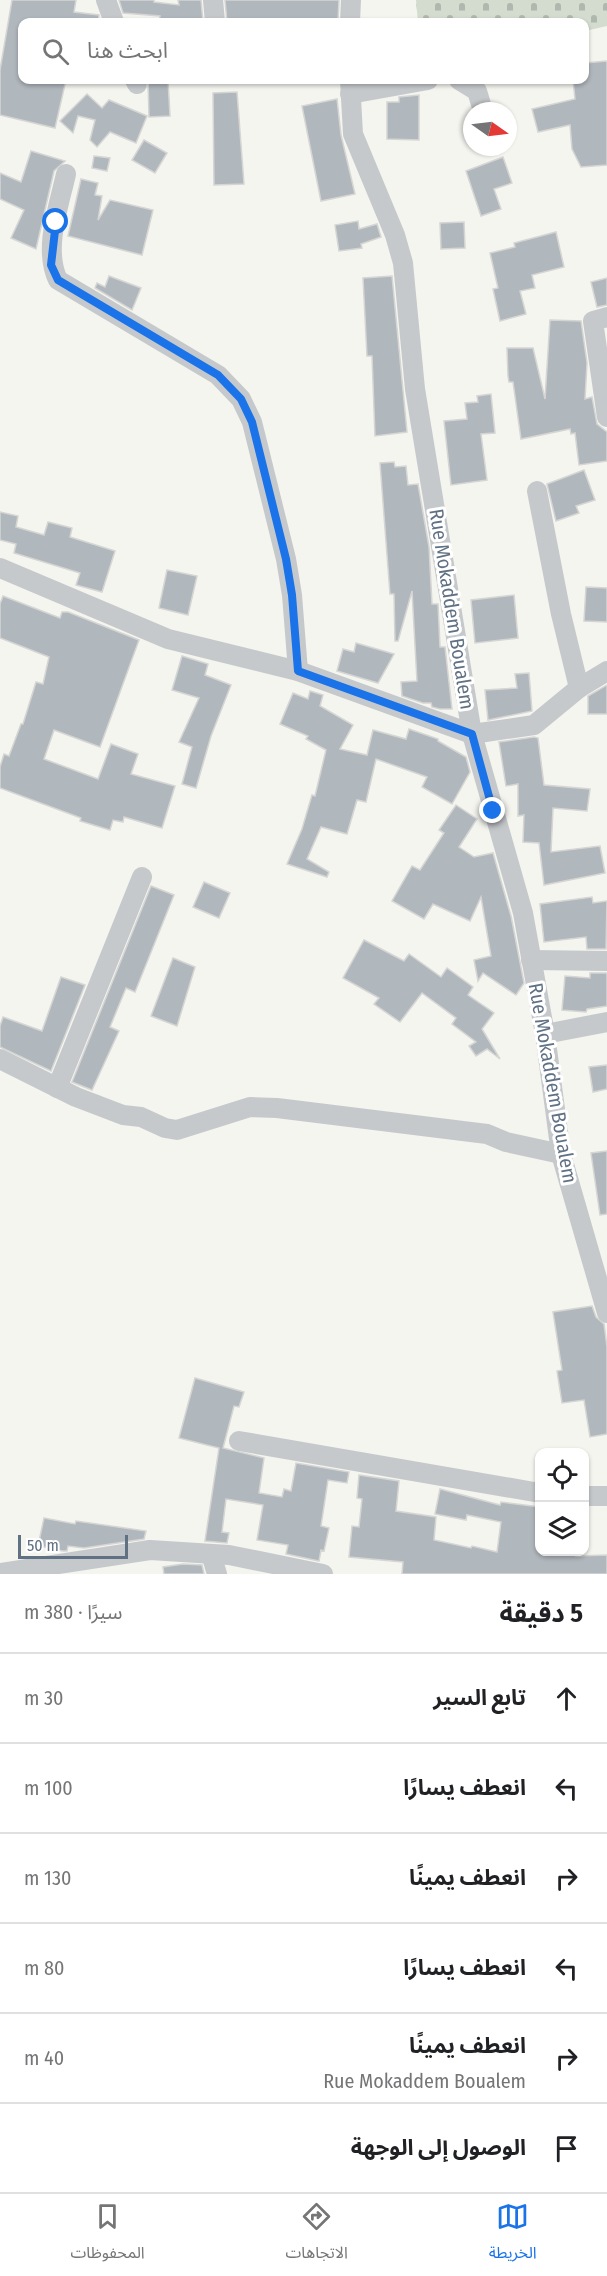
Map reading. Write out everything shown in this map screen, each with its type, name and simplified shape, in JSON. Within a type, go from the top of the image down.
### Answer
[{"type":"street","points":[[106,0],[113,18]]},
{"type":"street","points":[[213,0],[215,18]]},
{"type":"street","points":[[350,18],[351,0]]},
{"type":"street","points":[[350,87],[383,84]]},
{"type":"street","points":[[466,84],[477,91],[480,102]]},
{"type":"street","name":"Rue Mokaddem Boualem","points":[[350,87],[353,134],[395,235],[403,263],[415,389],[472,734],[523,913],[545,1034],[561,1154],[606,1306]]},
{"type":"street","points":[[66,174],[56,222],[51,265],[58,280],[218,375],[241,399],[252,422],[286,559],[292,595],[298,671]]},
{"type":"street","points":[[607,317],[593,321],[607,413]]},
{"type":"street","points":[[537,491],[561,614],[579,688]]},
{"type":"street","points":[[0,568],[168,639],[298,671],[472,734],[534,725],[579,688],[607,671]]},
{"type":"street","points":[[57,1088],[142,878]]},
{"type":"street","points":[[531,960],[607,961]]},
{"type":"street","points":[[545,1034],[607,1022]]},
{"type":"street","points":[[0,1059],[57,1088],[123,1115],[141,1117],[165,1128],[177,1130],[250,1107],[277,1108],[488,1134],[506,1142],[561,1154]]},
{"type":"street","points":[[239,1441],[535,1492]]},
{"type":"street","points":[[589,1496],[607,1496]]},
{"type":"street","points":[[0,1573],[150,1550],[212,1554],[323,1574]]},
{"type":"street","points":[[212,1554],[217,1574]]},
{"type":"green space","points":[[416,0],[607,0],[607,26],[589,30],[589,18],[418,18]]},
{"type":"building","points":[[12,0],[76,0],[74,12],[99,15],[99,18],[18,18],[18,84],[65,84],[55,128],[0,115],[0,70]]},
{"type":"building","points":[[119,0],[154,0],[154,2],[179,5],[178,0],[201,0],[203,18],[160,18],[160,16],[123,13]]},
{"type":"building","points":[[225,0],[339,0],[338,18],[227,18]]},
{"type":"building","points":[[607,61],[607,165],[581,167],[572,149],[570,125],[538,132],[532,109],[575,99],[573,84],[589,84],[589,63]]},
{"type":"building","points":[[148,84],[168,84],[170,116],[149,117]]},
{"type":"building","points":[[237,92],[244,184],[214,185],[213,93]]},
{"type":"building","points":[[87,94],[102,108],[109,100],[147,116],[136,143],[110,132],[97,147],[90,140],[95,120],[78,116],[73,133],[60,121]]},
{"type":"building","points":[[419,95],[419,140],[387,139],[387,102],[399,102],[399,97]]},
{"type":"building","points":[[337,99],[341,135],[355,194],[321,201],[302,106]]},
{"type":"building","points":[[144,140],[167,153],[155,173],[132,160]]},
{"type":"building","points":[[31,151],[65,161],[54,171],[36,249],[11,238],[24,210],[0,199],[0,173],[21,182]]},
{"type":"building","points":[[94,156],[110,158],[107,171],[92,168]]},
{"type":"building","points":[[503,157],[512,183],[494,189],[501,209],[481,216],[466,171]]},
{"type":"building","points":[[81,179],[98,183],[95,195],[102,196],[98,220],[110,200],[153,210],[142,255],[68,236]]},
{"type":"building","points":[[358,221],[359,229],[377,224],[381,237],[361,244],[362,248],[339,251],[335,225]]},
{"type":"building","points":[[464,222],[465,248],[441,249],[440,223]]},
{"type":"building","points":[[556,232],[564,267],[532,275],[535,288],[520,291],[526,314],[500,321],[493,289],[498,288],[490,253],[515,247],[514,243]]},
{"type":"building","points":[[109,276],[141,288],[132,310],[95,288],[97,283],[105,287]]},
{"type":"building","points":[[392,276],[407,432],[375,436],[372,356],[367,356],[363,278]]},
{"type":"building","points":[[607,278],[607,305],[597,307],[591,282]]},
{"type":"building","points":[[550,320],[581,321],[587,363],[585,399],[592,397],[597,424],[607,432],[607,461],[579,465],[575,433],[571,434],[570,429],[521,439],[513,382],[509,382],[508,376],[507,348],[533,348],[545,399]]},
{"type":"building","points":[[491,394],[495,433],[481,434],[487,480],[451,485],[444,421],[467,419],[465,403],[478,402],[477,396]]},
{"type":"building","points":[[394,462],[395,467],[406,466],[408,485],[418,484],[429,547],[432,604],[438,604],[440,647],[445,647],[452,709],[432,707],[431,703],[423,703],[402,696],[401,682],[417,681],[412,591],[398,641],[395,641],[394,594],[390,594],[380,463]]},
{"type":"building","points":[[584,470],[595,500],[576,506],[579,513],[556,521],[547,484]]},
{"type":"building","points":[[0,512],[18,516],[16,527],[44,535],[48,522],[72,528],[70,537],[115,551],[102,592],[76,585],[80,573],[14,553],[16,544],[0,540]]},
{"type":"building","points":[[167,570],[197,576],[188,615],[159,608]]},
{"type":"building","points":[[586,587],[607,588],[607,622],[584,621]]},
{"type":"building","points":[[514,595],[518,638],[475,643],[471,600]]},
{"type":"building","points":[[3,596],[60,618],[62,612],[68,612],[139,640],[100,747],[54,730],[44,759],[98,779],[111,744],[138,754],[131,774],[175,786],[162,828],[124,817],[123,822],[113,820],[110,830],[80,821],[81,818],[0,788],[0,767],[4,754],[9,756],[21,724],[23,724],[36,682],[43,684],[49,657],[0,638],[0,604]]},
{"type":"building","points":[[356,643],[394,654],[378,683],[337,671],[343,649],[354,652]]},
{"type":"building","points":[[182,656],[208,664],[205,675],[231,685],[211,736],[196,788],[182,784],[192,747],[179,742],[199,698],[172,690]]},
{"type":"building","points":[[529,673],[532,711],[488,720],[485,690],[517,688],[515,674]]},
{"type":"building","points":[[607,685],[607,714],[588,714],[588,696]]},
{"type":"building","points":[[310,691],[323,695],[320,706],[353,725],[340,749],[367,755],[373,730],[406,739],[409,729],[438,739],[466,757],[470,772],[452,804],[422,787],[427,777],[376,759],[366,802],[357,800],[347,834],[321,827],[307,859],[329,872],[327,877],[287,864],[302,829],[312,795],[315,796],[326,750],[306,739],[308,736],[280,724],[293,693],[308,699]]},
{"type":"building","points":[[538,738],[544,785],[590,789],[587,811],[553,808],[551,852],[600,846],[605,873],[544,885],[539,843],[523,842],[524,815],[518,816],[518,784],[506,786],[499,742]]},
{"type":"building","points":[[456,805],[477,819],[459,847],[474,857],[493,853],[511,916],[524,983],[516,995],[483,973],[478,981],[474,960],[491,956],[481,897],[470,921],[433,904],[424,919],[392,901],[412,866],[420,870],[444,833],[439,830]]},
{"type":"building","points":[[204,882],[230,893],[219,918],[193,907]]},
{"type":"building","points":[[151,886],[174,895],[135,992],[126,988],[110,1027],[119,1031],[92,1090],[72,1082]]},
{"type":"building","points":[[592,897],[593,903],[607,901],[606,949],[587,949],[586,937],[544,942],[540,904]]},
{"type":"building","points":[[364,940],[404,961],[409,954],[441,977],[447,968],[473,987],[468,995],[494,1013],[482,1029],[500,1059],[487,1049],[476,1056],[469,1046],[476,1042],[452,1024],[456,1018],[422,993],[400,1022],[374,1004],[379,998],[343,978]]},
{"type":"building","points":[[173,958],[195,967],[177,1026],[151,1016]]},
{"type":"building","points":[[590,973],[607,973],[607,1006],[587,1009],[586,1012],[562,1010],[565,976],[590,978]]},
{"type":"building","points":[[61,977],[85,985],[51,1071],[0,1047],[0,1026],[3,1017],[42,1031]]},
{"type":"building","points":[[607,1065],[607,1089],[593,1092],[589,1067]]},
{"type":"building","points":[[607,1151],[607,1214],[600,1215],[591,1153]]},
{"type":"building","points":[[592,1306],[596,1317],[604,1324],[607,1347],[607,1434],[590,1437],[584,1400],[562,1403],[557,1371],[562,1370],[553,1312]]},
{"type":"building","points":[[195,1378],[244,1392],[239,1407],[234,1406],[223,1448],[264,1458],[259,1493],[282,1497],[284,1489],[291,1491],[296,1463],[349,1472],[347,1483],[328,1480],[321,1526],[329,1528],[324,1551],[321,1550],[319,1561],[286,1554],[288,1545],[257,1540],[263,1505],[226,1499],[222,1532],[229,1533],[227,1543],[205,1541],[219,1448],[179,1438]]},
{"type":"building","points":[[359,1475],[399,1481],[396,1511],[436,1517],[434,1540],[497,1552],[501,1522],[467,1515],[466,1520],[435,1514],[440,1489],[500,1505],[501,1502],[535,1506],[535,1556],[607,1555],[607,1574],[402,1574],[403,1562],[349,1557],[352,1526],[359,1527],[362,1499],[357,1498]]},
{"type":"building","points":[[44,1518],[75,1524],[76,1521],[146,1531],[144,1539],[84,1548],[68,1546],[67,1551],[63,1551],[38,1546]]},
{"type":"building","points":[[183,1564],[202,1565],[204,1574],[164,1574],[163,1567]]},
{"type":"route","points":[[56,222],[51,265],[58,280],[218,375],[241,399],[252,422],[286,559],[292,595],[298,671],[472,734],[493,811]]}]
